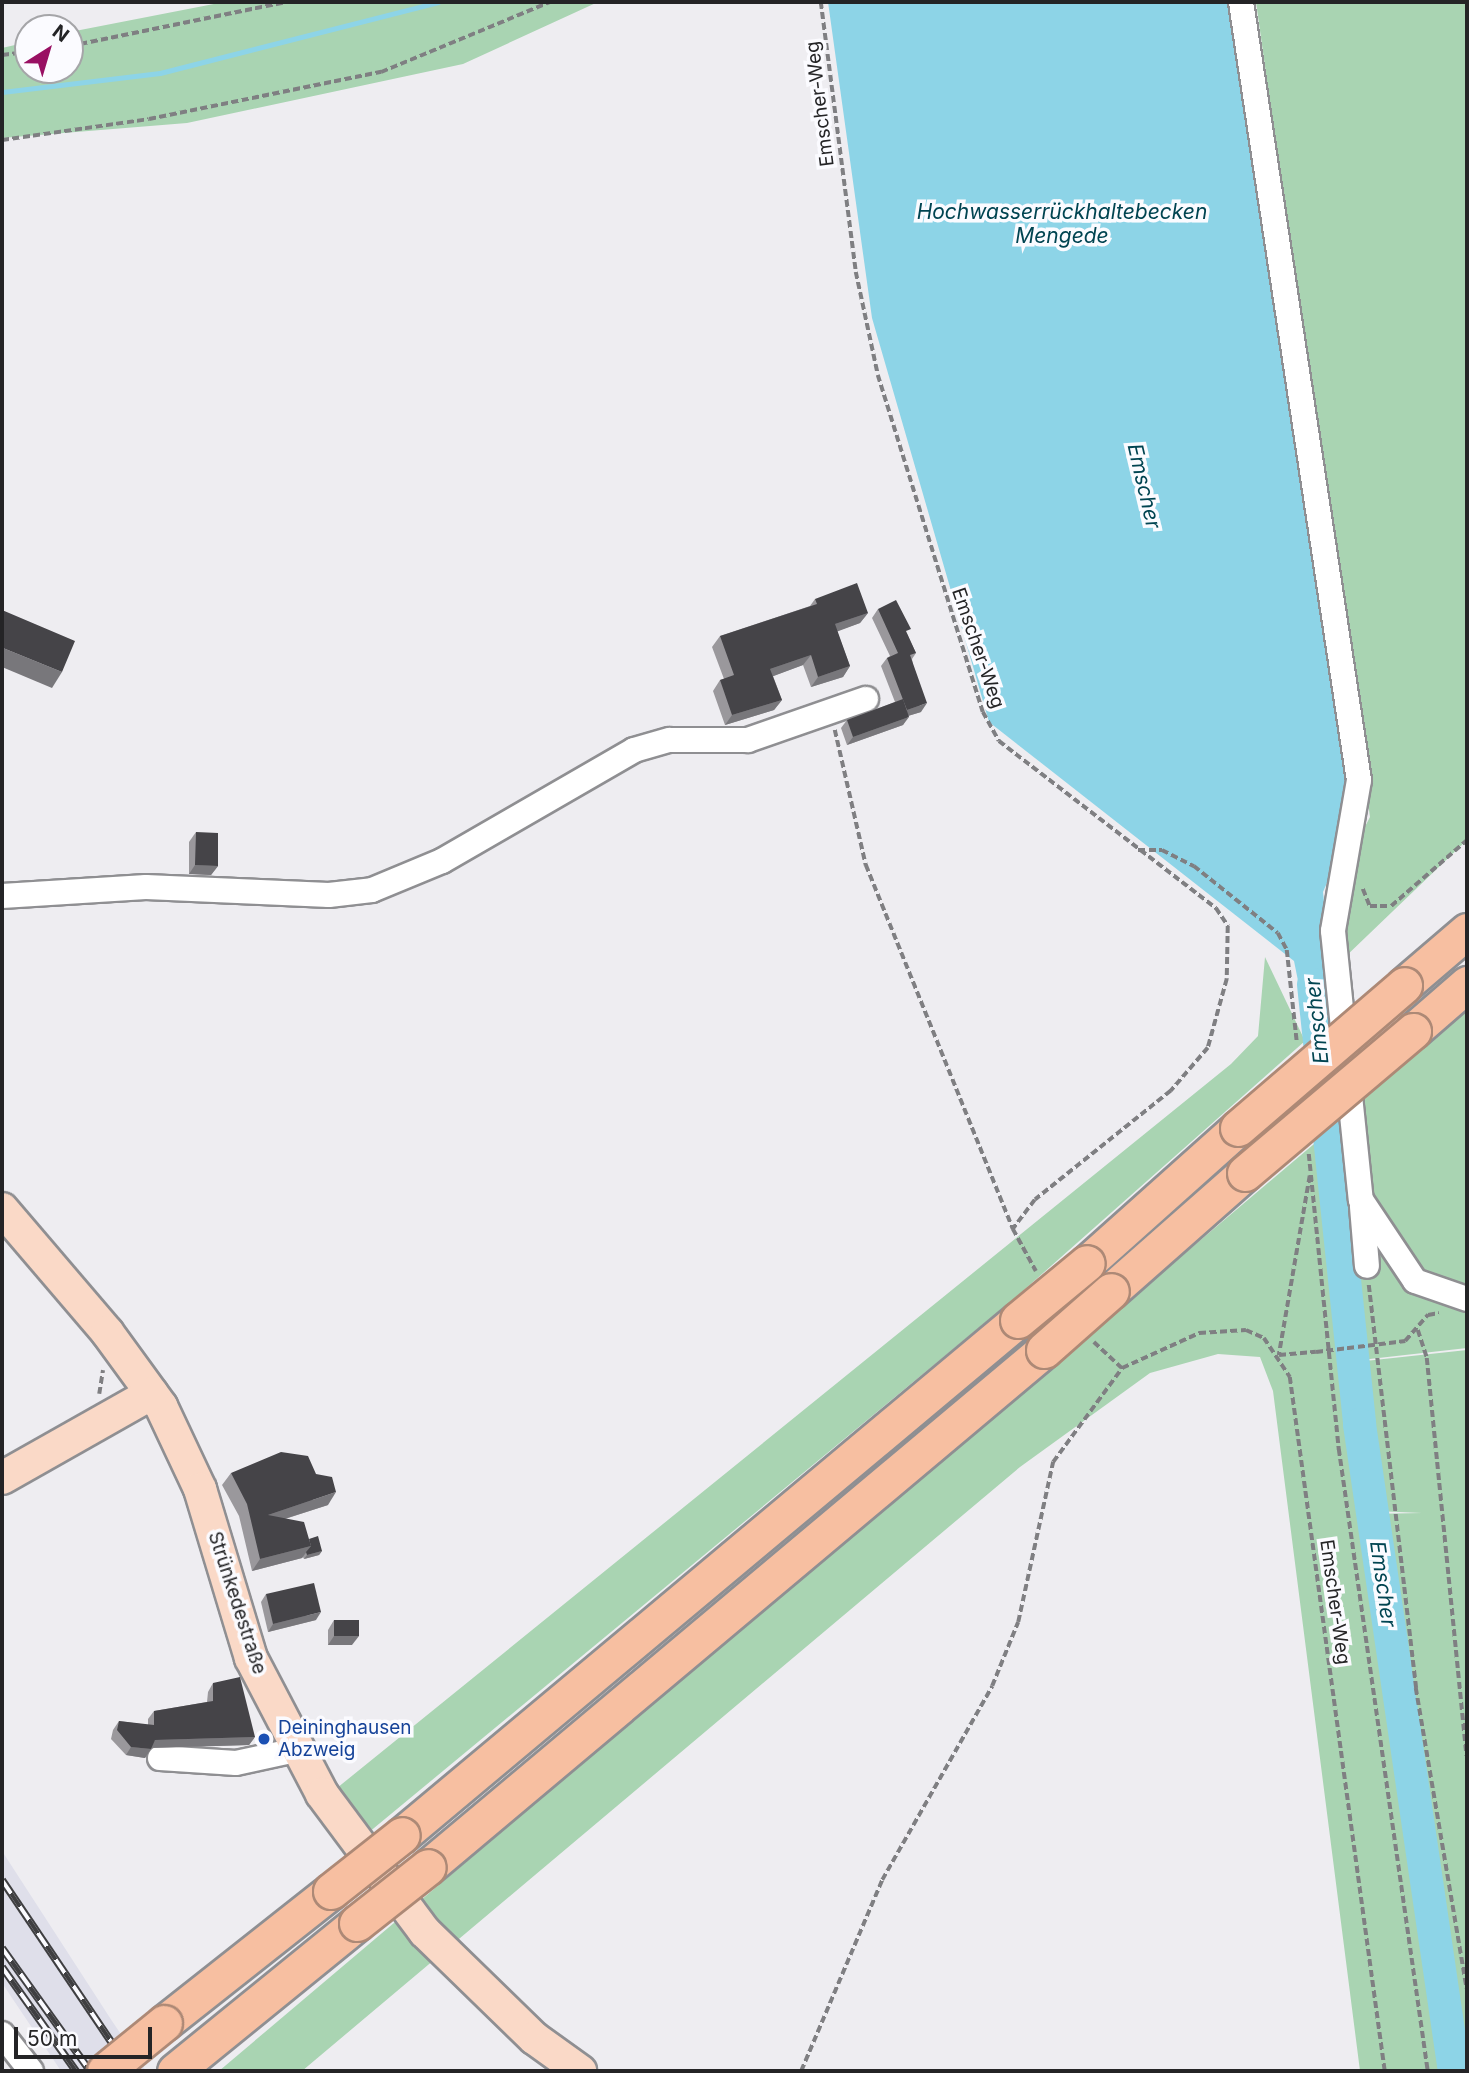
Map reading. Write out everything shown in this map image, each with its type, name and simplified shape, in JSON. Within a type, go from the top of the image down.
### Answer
[{"type":"highway","points":[[105,2071],[402,1835],[1087,1263],[1238,1128],[1467,931]]},
{"type":"highway","points":[[183,2065],[428,1867],[1044,1350],[1467,984]]},
{"type":"main road","name":"Strünkedestraße","points":[[2,1209],[152,1392],[200,1489],[251,1658],[296,1750],[367,1860],[425,1932],[534,2038],[580,2071]]},
{"type":"main road","points":[[2,1478],[152,1392]]},
{"type":"street","points":[[1241,2],[1359,780],[1333,931],[1367,1266]]},
{"type":"street","points":[[2,896],[146,887],[329,895],[372,890],[442,861],[634,750],[670,740],[748,740],[866,699]]},
{"type":"street","points":[[1361,1200],[1415,1281],[1467,1298]]},
{"type":"street","points":[[160,1758],[236,1763],[296,1750]]},
{"type":"street","points":[[2,2034],[31,2071]]},
{"type":"path","points":[[84,43],[287,2]]},
{"type":"path","points":[[2,140],[204,110],[381,72],[550,2]]},
{"type":"path","name":"Emscher-Weg","points":[[821,2],[856,272],[878,374],[982,712],[999,741],[1137,850],[1216,908],[1227,926],[1220,1022],[1208,1048],[1178,1084],[1035,1200],[1013,1228]]},
{"type":"path","points":[[827,712],[843,750],[866,865],[1013,1228],[1039,1276]]},
{"type":"path","points":[[1363,877],[1365,898],[1383,910],[1467,840]]},
{"type":"path","points":[[1137,850],[1162,850],[1194,866],[1278,933],[1287,950],[1298,1055]]},
{"type":"path","points":[[1308,1147],[1339,1450],[1428,2071]]},
{"type":"path","points":[[1279,1355],[1311,1173]]},
{"type":"path","points":[[1367,1266],[1420,1714],[1467,1989]]},
{"type":"path","points":[[1279,1355],[1405,1341],[1418,1330],[1428,1315],[1443,1312]]},
{"type":"path","points":[[801,2071],[882,1880],[992,1686],[1018,1622],[1053,1462],[1122,1368],[1199,1333],[1225,1329],[1264,1338],[1279,1355]]},
{"type":"path","points":[[1418,1330],[1427,1357],[1467,1756]]},
{"type":"path","points":[[1091,1338],[1122,1368]]},
{"type":"path","name":"Emscher-Weg","points":[[1279,1355],[1290,1377],[1385,2071]]},
{"type":"shaded area","points":[[2,1851],[146,2071],[61,2071],[2,1983]]},
{"type":"green space","points":[[224,2],[598,2],[463,64],[187,123],[2,138],[2,48],[14,45],[14,84],[84,84],[84,29]]},
{"type":"green space","points":[[1256,2],[1467,2],[1467,840],[1343,959],[1341,925],[1356,844],[1370,817]]},
{"type":"green space","points":[[1265,957],[1305,1041],[1016,1297],[368,1833],[337,1788],[1231,1064],[1258,1036]]},
{"type":"green space","points":[[1467,1006],[1467,1348],[1352,1361],[1370,1514],[1422,1513],[1375,1511],[1356,1362],[1467,1350],[1467,2070],[1360,2071],[1273,1391],[1260,1357],[1218,1354],[1150,1373],[1020,1467],[302,2071],[219,2071],[1327,1133],[1349,1326],[1331,1128]]},
{"type":"water","name":"Hochwasserrückhaltebecken Mengede","points":[[828,2],[1236,2],[1352,777],[1343,846],[1323,892],[1335,1011],[1309,1035],[1294,961],[989,722],[872,318]]},
{"type":"building","points":[[857,583],[868,613],[835,624],[850,666],[818,677],[811,655],[770,669],[782,700],[732,715],[720,680],[734,675],[720,636],[817,604],[815,599]]},
{"type":"building","points":[[896,600],[911,629],[906,631],[916,653],[910,655],[927,703],[907,710],[887,658],[898,653],[878,609]]},
{"type":"building","points":[[2,610],[75,641],[62,672],[3,648],[2,651]]},
{"type":"building","points":[[903,699],[909,717],[853,737],[847,720]]},
{"type":"building","points":[[196,832],[218,833],[218,866],[195,865]]},
{"type":"building","points":[[281,1452],[308,1456],[316,1474],[332,1477],[336,1492],[268,1515],[304,1522],[311,1546],[260,1559],[247,1504],[231,1473]]},
{"type":"building","points":[[318,1536],[322,1551],[307,1555],[306,1552],[311,1546],[309,1539]]},
{"type":"building","points":[[314,1583],[321,1612],[273,1624],[266,1594]]},
{"type":"building","points":[[334,1620],[359,1620],[359,1636],[334,1636]]},
{"type":"building","points":[[240,1677],[255,1737],[155,1740],[151,1749],[131,1747],[117,1730],[119,1721],[154,1725],[154,1711],[213,1701],[213,1683]]},
{"type":"waterway","points":[[2,92],[160,73],[438,2]]},
{"type":"waterway","name":"Emscher","points":[[1313,984],[1359,1424],[1454,2071]]},
{"type":"railway","points":[[2,1880],[131,2071]]},
{"type":"railway","points":[[2,1948],[90,2071]]},
{"type":"railway","points":[[2,1967],[76,2071]]},
{"type":"place","name":"Deininghausen Abzweig","points":[[264,1739]]}]
